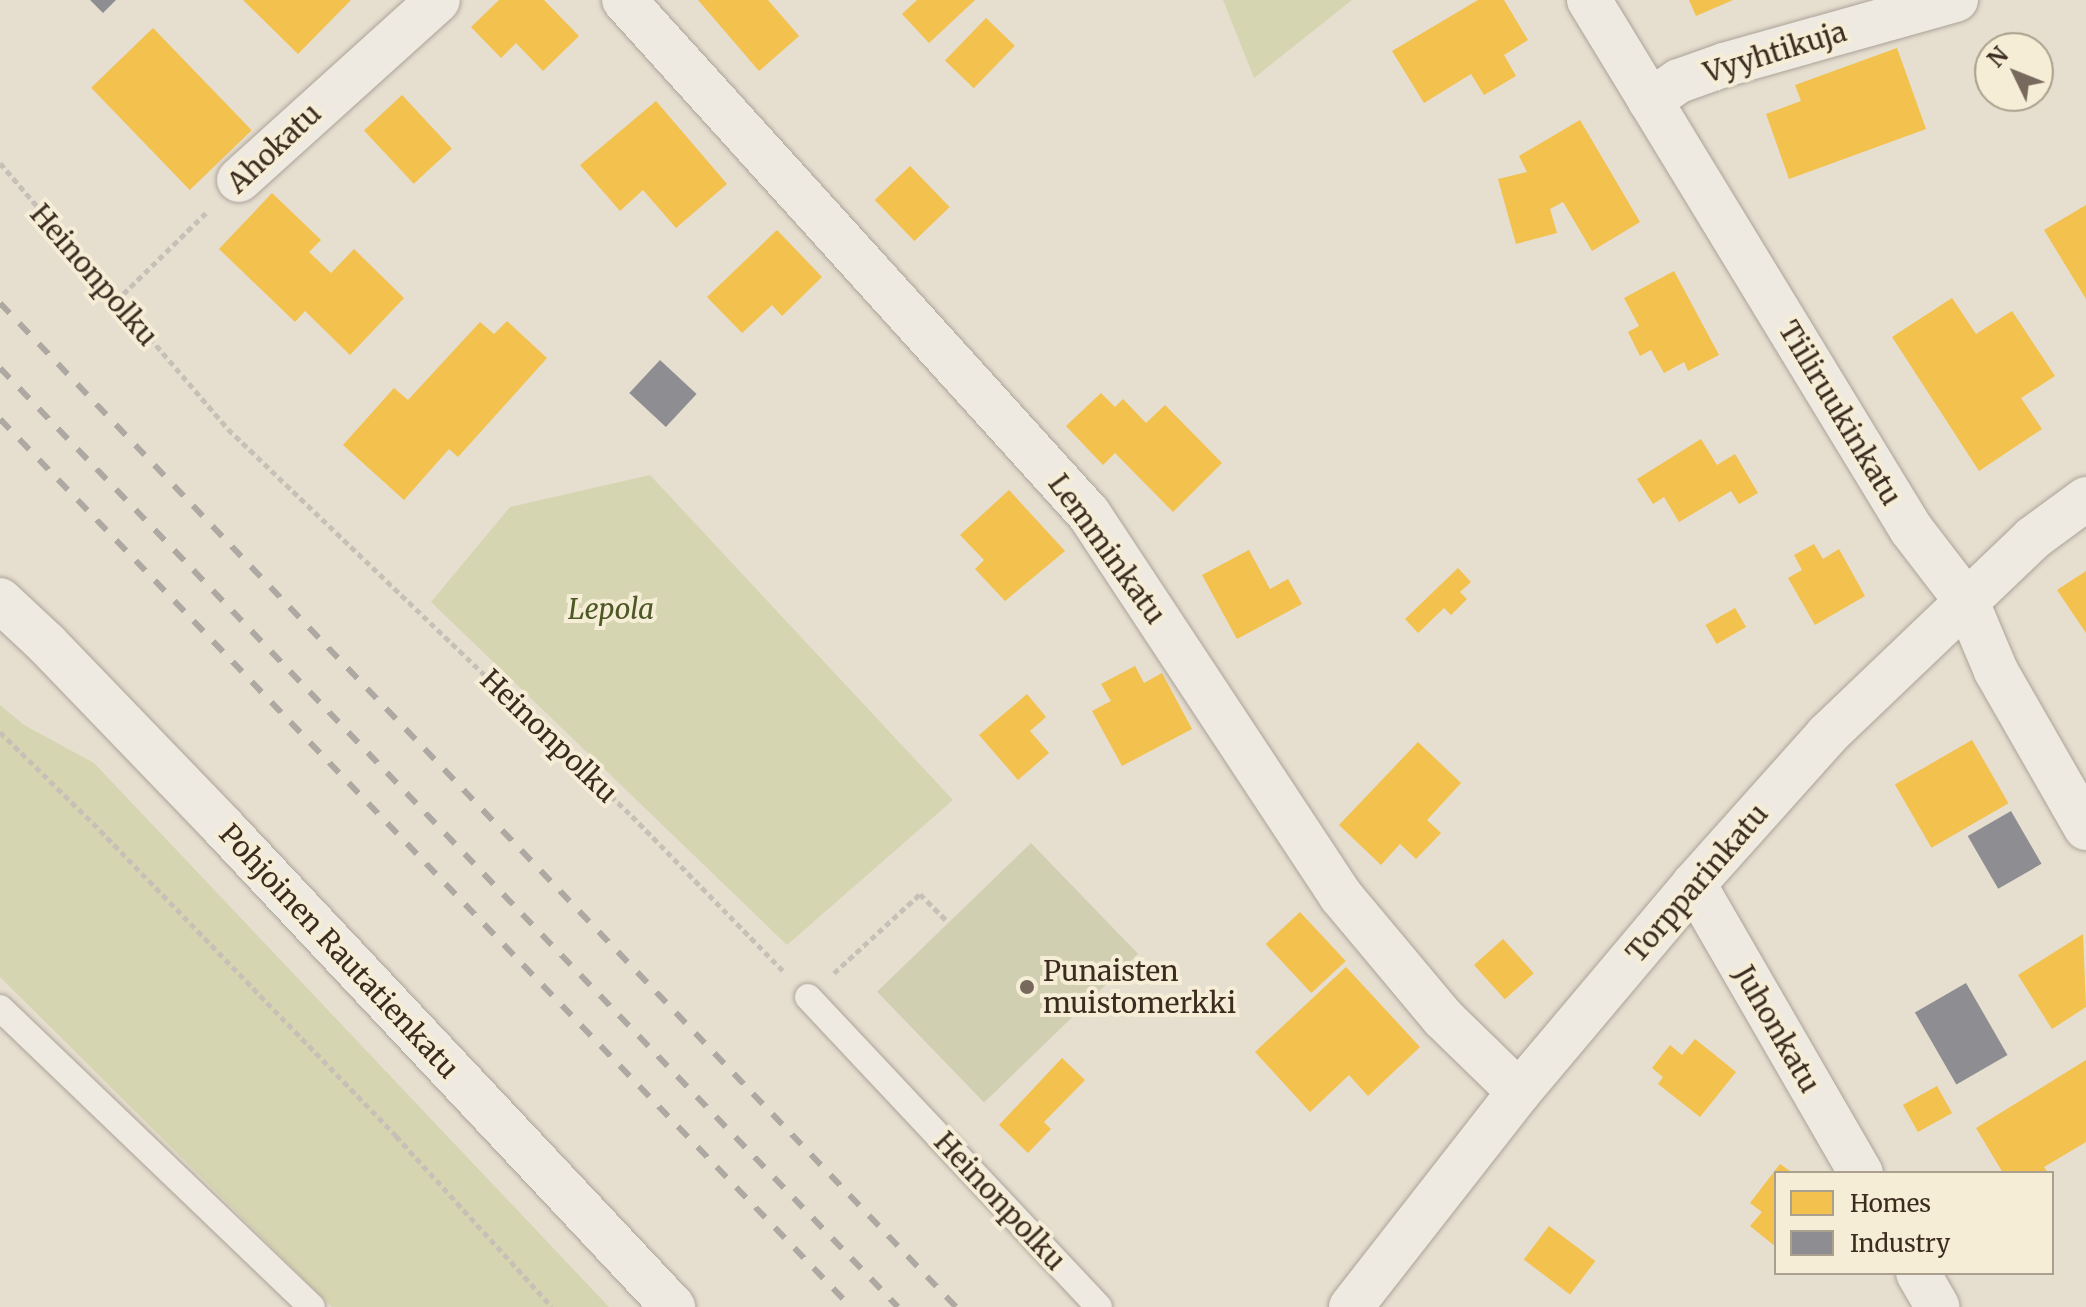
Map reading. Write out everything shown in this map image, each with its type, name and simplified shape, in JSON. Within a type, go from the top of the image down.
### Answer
[{"type":"street","name":"Ahokatu","points":[[239,180],[438,0]]},
{"type":"street","name":"Lemminkatu","points":[[624,0],[1089,514],[1341,896],[1443,1018],[1519,1092]]},
{"type":"street","name":"Tiiliruukinkatu","points":[[1589,0],[1911,529],[1967,602],[1996,671],[2086,828]]},
{"type":"street","name":"Vyyhtikuja","points":[[1650,101],[1679,81],[1724,65],[1903,7],[1956,0]]},
{"type":"street","name":"Torpparinkatu","points":[[1351,1307],[1519,1092],[1694,884],[1827,735],[2033,538],[2086,499]]},
{"type":"street","name":"Pohjoinen Rautatienkatu","points":[[0,600],[47,644],[224,828],[673,1307]]},
{"type":"street","name":"Juhonkatu","points":[[1694,884],[1860,1171]]},
{"type":"street","points":[[1919,1275],[1938,1307]]},
{"type":"lane","name":"Heinonpolku","points":[[808,997],[1099,1307]]},
{"type":"lane","points":[[0,1008],[312,1307]]},
{"type":"path","name":"Heinonpolku","points":[[0,163],[228,429],[632,816],[808,997]]},
{"type":"path","name":"Ahokatu","points":[[116,301],[239,180]]},
{"type":"path","points":[[0,732],[396,1136],[552,1307]]},
{"type":"path","points":[[808,997],[920,894],[947,921]]},
{"type":"green space","points":[[1223,0],[1352,0],[1254,78]]},
{"type":"green space","name":"Lepola","points":[[650,475],[953,800],[787,945],[431,602],[510,507]]},
{"type":"green space","points":[[0,705],[24,725],[94,763],[609,1307],[332,1307],[0,977]]},
{"type":"green space","points":[[1031,843],[1138,954],[984,1102],[877,992]]},
{"type":"building: Homes","points":[[243,0],[351,0],[298,54]]},
{"type":"building: Homes","points":[[499,0],[544,0],[579,36],[543,71],[516,43],[501,58],[471,27]]},
{"type":"building: Homes","points":[[698,0],[768,0],[799,36],[759,71]]},
{"type":"building: Homes","points":[[917,0],[975,0],[929,43],[902,14]]},
{"type":"building: Homes","points":[[1478,0],[1504,0],[1528,40],[1504,55],[1516,76],[1484,95],[1471,74],[1424,103],[1392,51]]},
{"type":"building: Homes","points":[[1689,0],[1733,0],[1696,16]]},
{"type":"building: Homes","points":[[986,18],[1015,46],[974,88],[945,60]]},
{"type":"building: Homes","points":[[153,28],[252,130],[190,190],[91,88]]},
{"type":"building: Homes","points":[[1897,48],[1926,129],[1789,179],[1766,114],[1801,101],[1795,85]]},
{"type":"building: Homes","points":[[402,95],[452,148],[414,184],[364,130]]},
{"type":"building: Homes","points":[[656,101],[727,184],[676,228],[643,190],[620,211],[580,165]]},
{"type":"building: Homes","points":[[1580,120],[1640,222],[1592,251],[1563,202],[1550,209],[1557,233],[1516,244],[1498,179],[1527,172],[1519,156]]},
{"type":"building: Homes","points":[[910,166],[950,207],[914,241],[875,200]]},
{"type":"building: Homes","points":[[272,193],[321,240],[309,252],[331,273],[354,249],[404,298],[350,355],[305,311],[295,322],[219,249]]},
{"type":"building: Homes","points":[[2086,205],[2086,299],[2044,230]]},
{"type":"building: Homes","points":[[777,230],[822,277],[782,316],[772,305],[742,333],[707,297]]},
{"type":"building: Homes","points":[[1674,271],[1719,355],[1688,371],[1684,362],[1664,373],[1651,350],[1640,356],[1628,332],[1639,326],[1624,298]]},
{"type":"building: Homes","points":[[1952,298],[1976,334],[2012,311],[2055,376],[2021,398],[2042,429],[1979,471],[1892,337]]},
{"type":"building: Homes","points":[[507,321],[547,358],[458,457],[449,449],[404,500],[343,445],[394,388],[408,400],[480,322],[494,334]]},
{"type":"building: Homes","points":[[1101,393],[1115,407],[1123,399],[1146,423],[1165,405],[1222,463],[1173,512],[1115,453],[1103,465],[1066,426]]},
{"type":"building: Homes","points":[[1701,439],[1717,465],[1735,454],[1758,493],[1739,504],[1731,491],[1679,522],[1664,497],[1653,504],[1637,479]]},
{"type":"building: Homes","points":[[1009,490],[1065,551],[1005,601],[975,569],[984,560],[960,535]]},
{"type":"building: Homes","points":[[1814,544],[1823,559],[1839,549],[1865,596],[1815,625],[1788,578],[1802,570],[1794,555]]},
{"type":"building: Homes","points":[[1249,550],[1270,589],[1288,579],[1302,604],[1237,639],[1202,575]]},
{"type":"building: Homes","points":[[1458,568],[1471,582],[1460,592],[1467,599],[1451,615],[1444,608],[1418,633],[1405,619]]},
{"type":"building: Homes","points":[[2086,571],[2086,633],[2057,590]]},
{"type":"building: Homes","points":[[1735,608],[1746,627],[1717,644],[1706,625]]},
{"type":"building: Homes","points":[[1135,666],[1144,683],[1162,673],[1192,729],[1122,766],[1092,711],[1111,701],[1101,684]]},
{"type":"building: Homes","points":[[1027,694],[1046,717],[1030,731],[1049,753],[1018,780],[979,735]]},
{"type":"building: Homes","points":[[1972,740],[2008,803],[1931,848],[1895,784]]},
{"type":"building: Homes","points":[[1418,742],[1461,783],[1427,820],[1441,833],[1416,859],[1400,844],[1381,865],[1339,825]]},
{"type":"building: Homes","points":[[1300,912],[1346,961],[1311,993],[1266,944]]},
{"type":"building: Homes","points":[[2083,934],[2086,1007],[2052,1029],[2018,975]]},
{"type":"building: Homes","points":[[1503,939],[1534,973],[1505,999],[1474,965]]},
{"type":"building: Homes","points":[[1346,967],[1420,1047],[1368,1096],[1349,1075],[1310,1112],[1255,1052]]},
{"type":"building: Homes","points":[[1695,1039],[1736,1072],[1700,1117],[1658,1084],[1663,1077],[1652,1068],[1670,1045],[1682,1055]]},
{"type":"building: Homes","points":[[1062,1058],[1085,1080],[1044,1122],[1051,1129],[1028,1153],[999,1125]]},
{"type":"building: Homes","points":[[2086,1060],[2086,1142],[2044,1167],[2047,1171],[2002,1171],[1976,1128]]},
{"type":"building: Homes","points":[[1937,1086],[1952,1113],[1918,1132],[1903,1105]]},
{"type":"building: Homes","points":[[1780,1164],[1790,1171],[1775,1171]]},
{"type":"building: Homes","points":[[1774,1172],[1774,1245],[1750,1226],[1762,1212],[1750,1203]]},
{"type":"building: Homes","points":[[1549,1226],[1595,1261],[1570,1294],[1524,1260]]},
{"type":"building: Industry","points":[[90,0],[116,0],[103,13]]},
{"type":"building: Industry","points":[[660,360],[697,394],[666,427],[629,393]]},
{"type":"building: Industry","points":[[2011,811],[2042,864],[1998,889],[1968,836]]},
{"type":"building: Industry","points":[[1966,983],[2008,1055],[1956,1084],[1915,1012]]},
{"type":"railway","points":[[0,303],[956,1307]]},
{"type":"railway","points":[[0,368],[898,1307]]},
{"type":"railway","points":[[0,419],[851,1307]]},
{"type":"place","name":"Punaisten muistomerkki","points":[[1027,987]]}]
